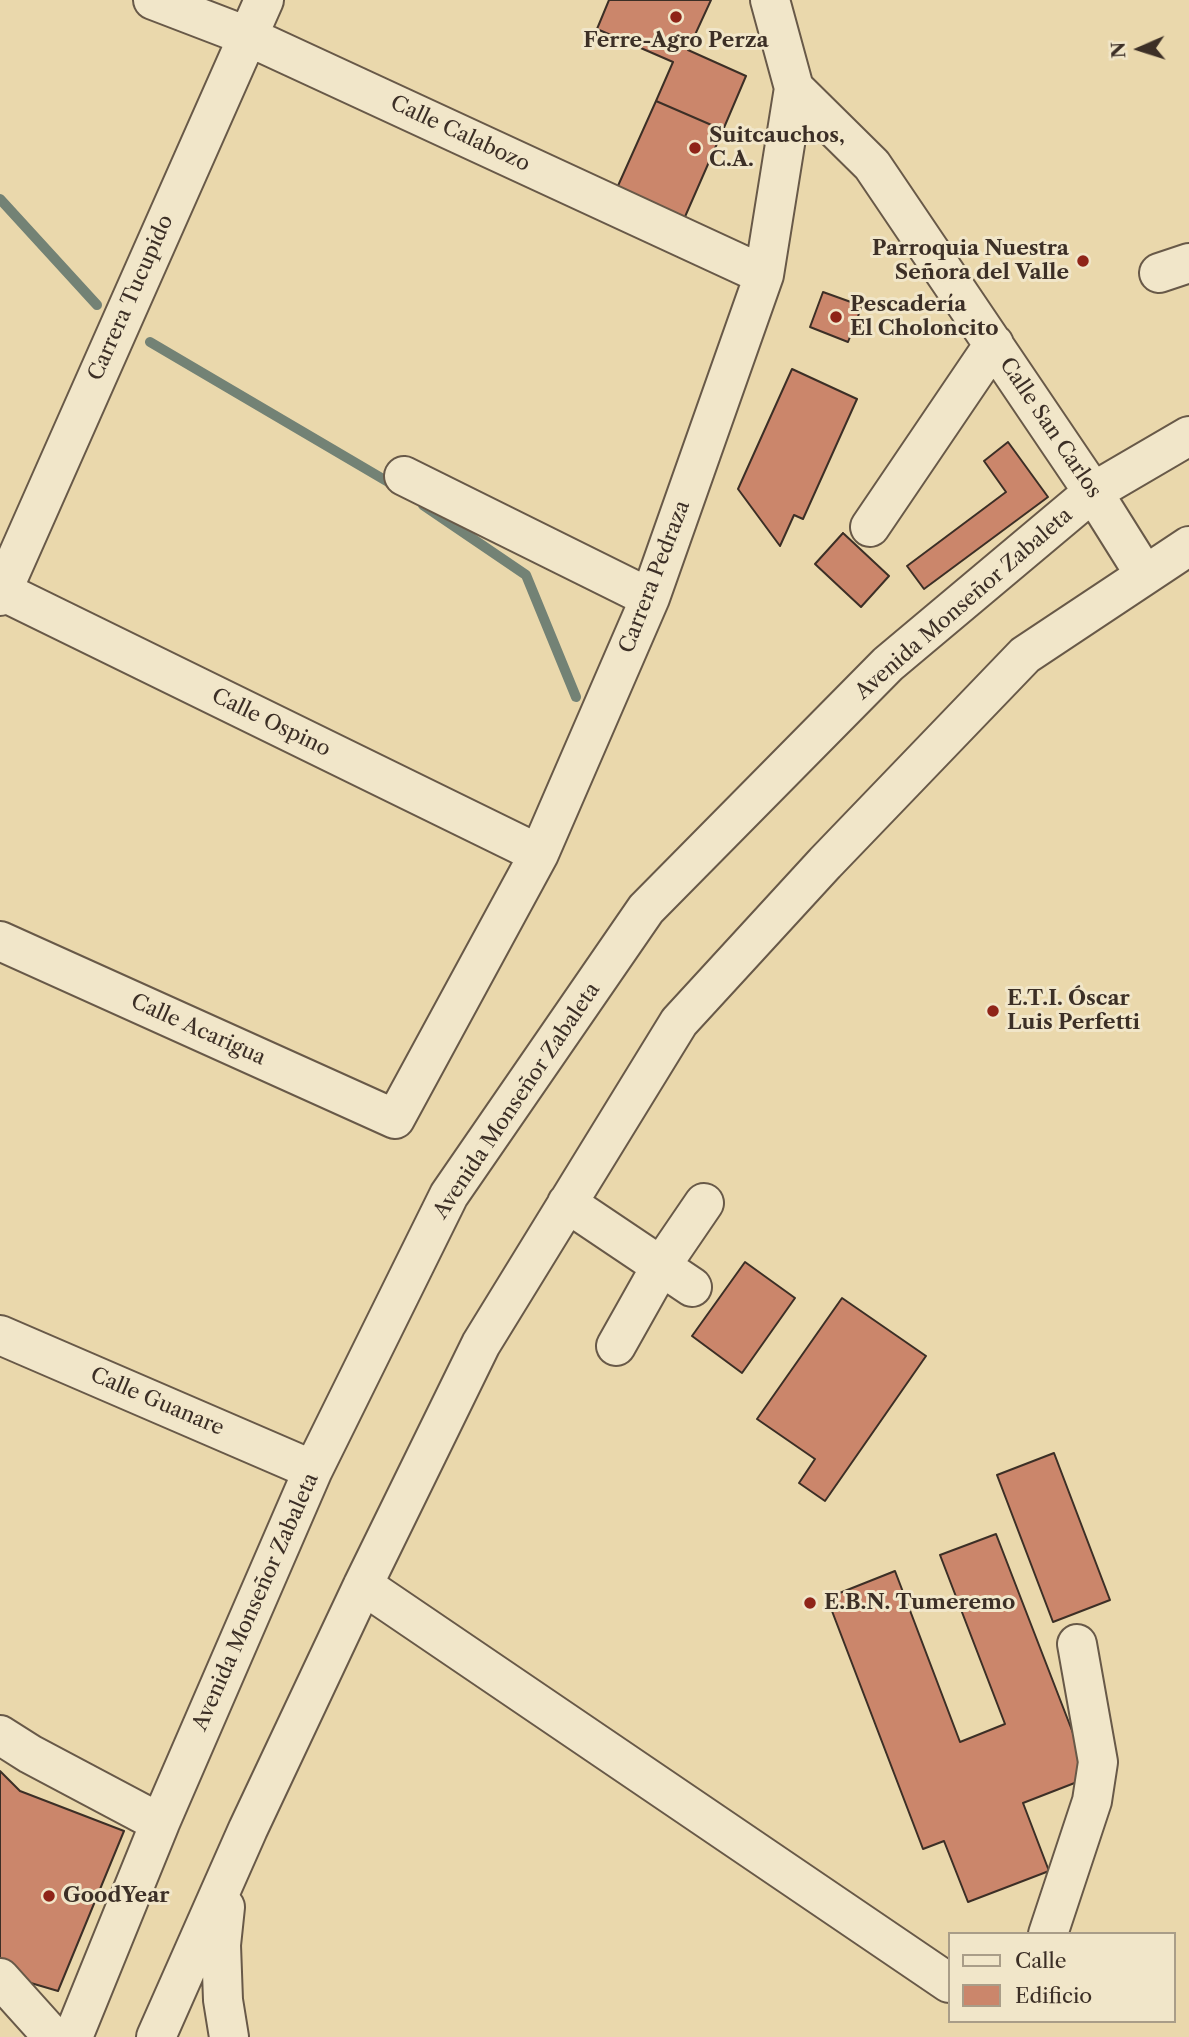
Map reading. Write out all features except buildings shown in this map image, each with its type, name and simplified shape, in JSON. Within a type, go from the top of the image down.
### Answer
[{"type":"street","name":"Calle Calabozo","points":[[153,0],[247,36],[764,275]]},
{"type":"street","name":"Carrera Tucupido","points":[[1,594],[264,0]]},
{"type":"street","name":"Carrera Pedraza","points":[[395,1119],[539,855],[650,598],[764,275],[794,88],[770,0]]},
{"type":"street","name":"Calle San Carlos","points":[[794,88],[872,165],[1093,492],[1145,575]]},
{"type":"street","points":[[870,527],[994,344]]},
{"type":"street","name":"Avenida Monseñor Zabaleta","points":[[73,2037],[160,1823],[313,1470],[449,1195],[646,909],[888,664],[1093,492],[1189,436]]},
{"type":"street","points":[[404,477],[650,598]]},
{"type":"street","points":[[156,2037],[363,1585],[481,1344],[679,1022],[825,863],[1025,655],[1189,546]]},
{"type":"street","name":"Calle Ospino","points":[[1,594],[539,855]]},
{"type":"street","name":"Calle Acarigua","points":[[0,941],[395,1119]]},
{"type":"street","points":[[566,1203],[692,1287]]},
{"type":"street","points":[[616,1346],[661,1266],[704,1203]]},
{"type":"street","name":"Calle Guanare","points":[[0,1335],[313,1470]]},
{"type":"street","points":[[363,1585],[948,1982]]},
{"type":"street","points":[[1049,1932],[1092,1801],[1098,1762],[1077,1644]]},
{"type":"street","points":[[0,1735],[30,1754],[160,1823]]},
{"type":"street","points":[[229,1873],[221,1945],[223,2000],[229,2037]]},
{"type":"street","points":[[0,1978],[53,2037]]},
{"type":"waterway","points":[[0,199],[97,305]]},
{"type":"waterway","points":[[150,342],[395,486]]},
{"type":"waterway","points":[[423,505],[526,575],[576,697]]},
{"type":"place","name":"Ferre-Agro Perza","points":[[676,17]]},
{"type":"place","name":"Suitcauchos, C.A.","points":[[695,148]]},
{"type":"place","name":"Parroquia Nuestra Señora del Valle","points":[[1083,261]]},
{"type":"place","name":"Pescadería El Choloncito","points":[[836,317]]},
{"type":"place","name":"E.T.I. Óscar Luis Perfetti","points":[[993,1011]]},
{"type":"place","name":"E.B.N. Tumeremo","points":[[810,1603]]},
{"type":"place","name":"GoodYear","points":[[49,1896]]}]
